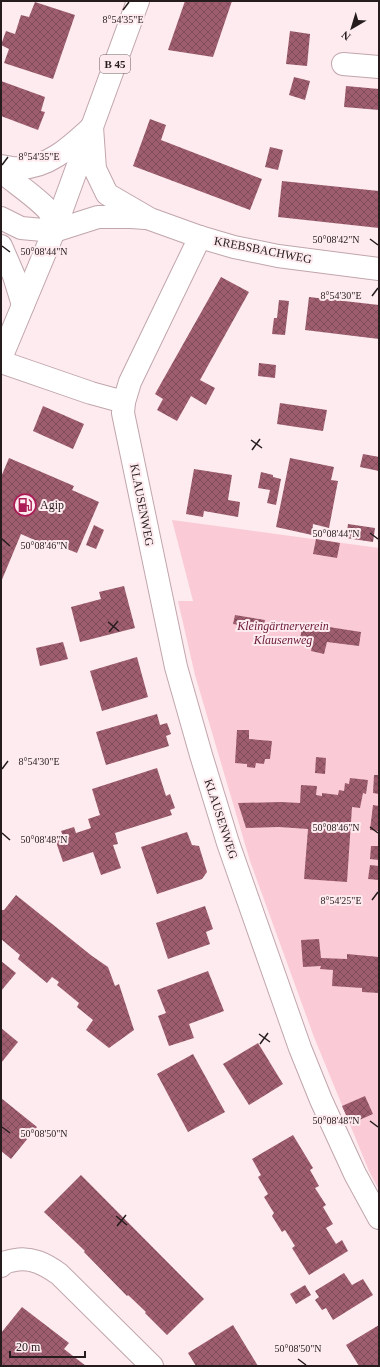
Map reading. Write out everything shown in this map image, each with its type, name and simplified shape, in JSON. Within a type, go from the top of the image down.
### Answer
[{"type":"street","name":"B 45","points":[[1,358],[54,231],[138,1]]},
{"type":"street","points":[[343,64],[379,67]]},
{"type":"street","points":[[1,166],[19,168],[30,167],[48,162],[62,154],[92,127]]},
{"type":"street","name":"KREBSBACHWEG","points":[[92,127],[95,169],[107,194],[150,219],[200,237],[234,247],[278,256],[379,269]]},
{"type":"street","points":[[1,171],[48,211],[53,221],[54,231],[21,228],[1,218]]},
{"type":"street","name":"KREBSBACHWEG","points":[[54,231],[98,217],[131,217],[150,219]]},
{"type":"street","name":"KLAUSENWEG","points":[[200,237],[130,382],[124,402],[123,413],[175,661],[201,755],[228,843],[300,1048],[321,1100],[355,1174],[379,1218]]},
{"type":"street","points":[[1,246],[14,276],[23,305]]},
{"type":"street","points":[[1,362],[91,393],[124,402]]},
{"type":"street","points":[[1,1266],[5,1261],[30,1259],[50,1267],[59,1274],[152,1366]]},
{"type":"green space","name":"Kleingärtnerverein Klausenweg","points":[[172,520],[379,548],[379,1190],[369,1171],[314,1037],[250,861],[195,675],[178,601],[193,601]]},
{"type":"building","points":[[185,1],[232,1],[213,57],[168,50]]},
{"type":"building","points":[[35,2],[75,15],[53,79],[4,63],[9,49],[1,45],[6,31],[15,34],[21,15],[29,17]]},
{"type":"building","points":[[290,31],[310,34],[307,66],[286,64]]},
{"type":"building","points":[[294,77],[310,81],[305,100],[289,95]]},
{"type":"building","points":[[1,81],[45,97],[41,111],[45,112],[38,130],[1,116]]},
{"type":"building","points":[[346,86],[379,89],[379,110],[344,107]]},
{"type":"building","points":[[150,119],[166,125],[161,140],[262,179],[250,210],[133,166]]},
{"type":"building","points":[[270,147],[283,150],[278,170],[265,167]]},
{"type":"building","points":[[282,181],[379,191],[379,228],[278,217]]},
{"type":"building","points":[[221,277],[249,292],[200,380],[215,388],[206,405],[191,396],[177,421],[157,410],[163,399],[155,394]]},
{"type":"building","points":[[309,297],[379,305],[379,339],[305,330]]},
{"type":"building","points":[[279,300],[289,301],[285,335],[272,334],[274,318],[277,318]]},
{"type":"building","points":[[259,363],[276,365],[275,378],[258,376]]},
{"type":"building","points":[[280,403],[327,410],[323,431],[277,424]]},
{"type":"building","points":[[43,406],[84,424],[73,449],[33,431]]},
{"type":"building","points":[[363,454],[379,457],[379,471],[360,467]]},
{"type":"building","points":[[9,458],[74,486],[72,490],[99,502],[77,553],[50,542],[48,546],[21,534],[1,582],[1,477]]},
{"type":"building","points":[[290,458],[334,467],[331,480],[338,481],[329,528],[313,524],[312,535],[276,527]]},
{"type":"building","points":[[194,469],[232,475],[228,500],[240,502],[238,517],[204,511],[203,517],[186,514]]},
{"type":"building","points":[[261,472],[281,479],[276,505],[267,503],[270,490],[258,488]]},
{"type":"building","points":[[348,524],[375,528],[373,542],[346,538]]},
{"type":"building","points":[[94,525],[104,530],[96,549],[86,545]]},
{"type":"building","points":[[316,539],[340,543],[337,558],[313,554]]},
{"type":"building","points":[[124,586],[135,628],[80,642],[71,607],[101,599],[99,592]]},
{"type":"building","points":[[235,615],[265,620],[263,629],[233,624]]},
{"type":"building","points":[[303,622],[361,632],[359,646],[327,642],[324,654],[311,651],[313,641],[300,639]]},
{"type":"building","points":[[63,642],[68,659],[40,666],[36,648]]},
{"type":"building","points":[[137,657],[148,697],[102,711],[90,671]]},
{"type":"building","points":[[157,714],[160,725],[167,723],[171,734],[166,736],[169,746],[106,765],[96,732]]},
{"type":"building","points":[[237,730],[249,730],[249,739],[272,741],[270,759],[265,759],[264,764],[256,763],[255,768],[247,767],[247,764],[235,763]]},
{"type":"building","points":[[316,757],[326,758],[325,774],[315,773]]},
{"type":"building","points":[[157,768],[166,796],[170,794],[175,808],[170,810],[172,815],[115,833],[118,844],[113,845],[121,868],[101,875],[93,852],[63,862],[55,839],[63,836],[61,831],[74,827],[76,833],[91,828],[88,819],[100,815],[92,789]]},
{"type":"building","points":[[374,775],[379,775],[379,794],[373,793]]},
{"type":"building","points":[[350,778],[368,780],[366,794],[363,793],[360,808],[352,807],[347,882],[304,879],[308,829],[279,827],[246,828],[238,803],[300,803],[301,785],[317,786],[316,795],[322,796],[322,793],[338,795],[339,790],[344,791],[345,783],[349,784]]},
{"type":"building","points":[[373,805],[379,806],[379,831],[370,830]]},
{"type":"building","points":[[187,832],[192,845],[199,846],[207,872],[202,879],[157,894],[141,847]]},
{"type":"building","points":[[371,846],[379,846],[379,860],[370,859]]},
{"type":"building","points":[[370,865],[379,866],[379,880],[368,879]]},
{"type":"building","points":[[16,895],[108,967],[115,986],[119,984],[134,1030],[109,1048],[86,1030],[93,1020],[77,1007],[79,1003],[57,985],[59,982],[52,977],[47,983],[18,959],[20,955],[1,939],[1,910],[4,910]]},
{"type":"building","points":[[205,906],[213,929],[206,932],[210,944],[168,959],[156,923]]},
{"type":"building","points":[[319,939],[321,958],[347,959],[347,954],[379,957],[379,993],[362,992],[362,988],[332,986],[333,970],[320,969],[321,966],[303,967],[301,940]]},
{"type":"building","points":[[1,961],[16,973],[1,991]]},
{"type":"building","points":[[208,971],[224,1011],[189,1024],[194,1038],[169,1046],[158,1016],[166,1013],[157,990]]},
{"type":"building","points":[[1,1028],[18,1042],[1,1063]]},
{"type":"building","points":[[258,1043],[283,1084],[249,1105],[223,1064]]},
{"type":"building","points":[[193,1054],[225,1112],[188,1132],[157,1074]]},
{"type":"building","points":[[365,1096],[373,1114],[350,1124],[342,1106]]},
{"type":"building","points":[[1,1098],[37,1127],[11,1159],[1,1151]]},
{"type":"building","points":[[293,1135],[313,1168],[310,1170],[319,1186],[315,1188],[326,1205],[323,1207],[333,1224],[326,1228],[336,1244],[342,1240],[348,1251],[309,1275],[292,1248],[295,1246],[285,1230],[282,1232],[272,1216],[274,1213],[264,1197],[268,1194],[258,1177],[261,1175],[252,1159]]},
{"type":"building","points":[[81,1175],[204,1299],[167,1335],[145,1313],[146,1312],[128,1295],[127,1296],[84,1252],[85,1251],[44,1212]]},
{"type":"building","points":[[344,1273],[352,1285],[363,1279],[373,1295],[333,1320],[326,1308],[322,1310],[315,1300],[319,1297],[315,1291]]},
{"type":"building","points":[[305,1285],[311,1295],[296,1304],[290,1294]]},
{"type":"building","points":[[22,1307],[69,1343],[64,1349],[86,1366],[1,1366],[1,1333]]},
{"type":"building","points":[[233,1325],[258,1366],[196,1366],[188,1353]]},
{"type":"building","points":[[379,1325],[379,1366],[359,1366],[346,1345]]},
{"type":"place","name":"Agip","points":[[25,505]]}]
